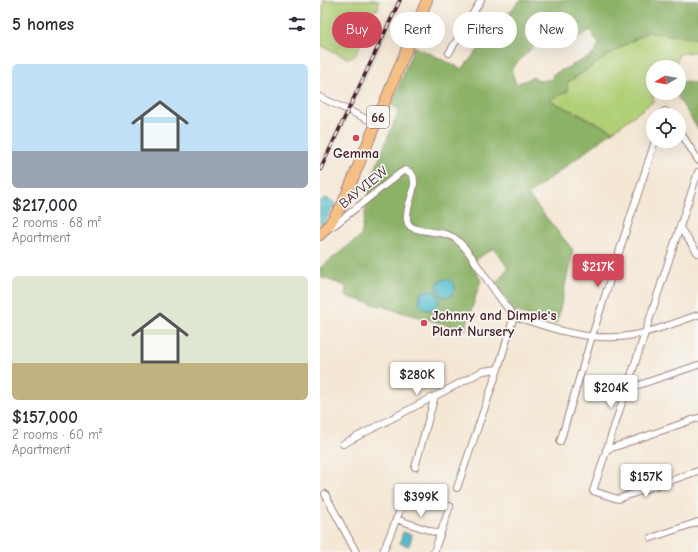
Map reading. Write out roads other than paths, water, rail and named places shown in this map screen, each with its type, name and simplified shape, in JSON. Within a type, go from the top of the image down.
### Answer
[{"type":"main road","name":"66","points":[[322,233],[342,205],[427,0]]},
{"type":"street","points":[[449,53],[481,0]]},
{"type":"street","points":[[320,97],[375,123]]},
{"type":"street","points":[[686,141],[698,160]]},
{"type":"street","points":[[560,442],[592,336],[653,148]]},
{"type":"street","name":"BAYVIEW","points":[[322,233],[336,224],[400,173],[405,170],[410,172],[413,176],[414,182],[407,215],[410,226],[428,232],[446,234],[457,240],[466,248],[514,316]]},
{"type":"street","points":[[698,172],[593,491],[618,499],[698,471]]},
{"type":"street","points":[[680,228],[698,253]]},
{"type":"street","points":[[457,488],[514,316],[554,328],[592,336],[617,337],[646,333],[698,315]]},
{"type":"street","points":[[627,389],[698,365]]},
{"type":"street","points":[[343,444],[483,371],[498,368]]},
{"type":"street","points":[[414,467],[435,396]]},
{"type":"street","points":[[606,450],[698,418]]},
{"type":"street","points":[[325,494],[356,552]]},
{"type":"street","points":[[383,552],[403,503]]},
{"type":"street","points":[[434,552],[450,506]]},
{"type":"street","points":[[396,519],[440,534]]},
{"type":"street","points":[[651,538],[698,522]]},
{"type":"water","points":[[326,198],[335,203],[324,224],[321,223],[320,225],[320,201]]},
{"type":"water","points":[[446,279],[452,282],[455,288],[452,294],[446,297],[440,294],[437,288],[440,282]]},
{"type":"water","points":[[429,290],[436,293],[439,300],[436,307],[429,310],[422,307],[419,300],[422,293]]},
{"type":"water","points":[[403,532],[412,535],[409,546],[400,543]]},
{"type":"railway","points":[[320,170],[400,0]]},
{"type":"place","name":"Gemma","points":[[356,138]]},
{"type":"place","name":"Johnny and Dimple's Plant Nursery","points":[[424,323]]}]
